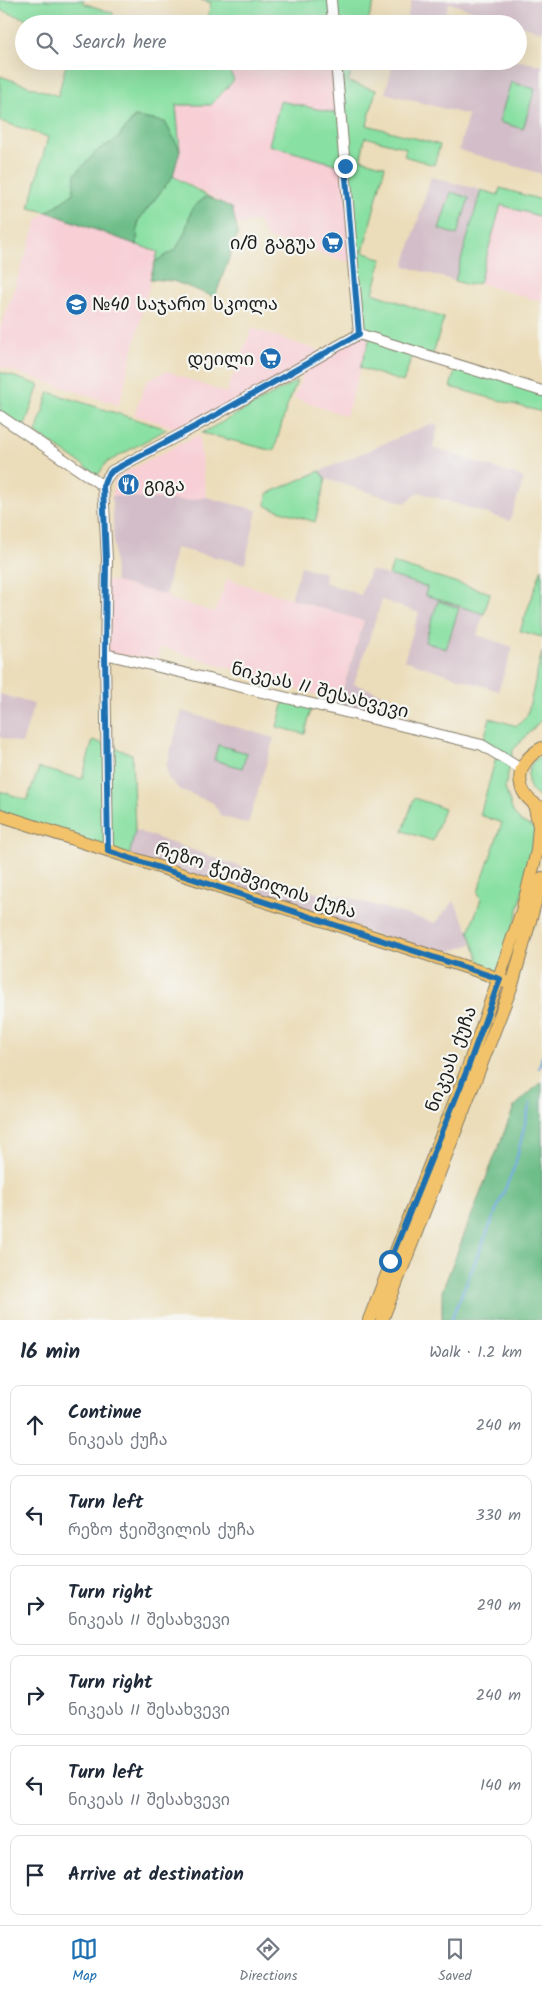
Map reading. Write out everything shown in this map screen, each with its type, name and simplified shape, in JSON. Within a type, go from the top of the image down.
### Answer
[{"type":"main road","points":[[521,769],[532,753],[542,748]]},
{"type":"main road","name":"ნიკეას ქუჩა","points":[[369,1320],[467,1070],[522,911],[537,851],[539,826],[538,806],[522,789],[521,769]]},
{"type":"main road","name":"რეზო ჭეიშვილის ქუჩა","points":[[0,815],[500,979],[512,985]]},
{"type":"main road","name":"ნიკეას ქუჩა","points":[[382,1320],[512,985],[542,878]]},
{"type":"street","points":[[331,0],[332,15]]},
{"type":"street","points":[[337,70],[359,334]]},
{"type":"street","points":[[108,851],[105,654],[106,559],[103,486],[112,471],[359,334],[542,391]]},
{"type":"street","points":[[0,416],[103,486]]},
{"type":"street","name":"ნიკეას II შესახვევი","points":[[105,654],[482,745],[521,769]]},
{"type":"shaded area","points":[[412,0],[542,0],[542,32],[527,27],[527,15],[487,15],[449,3],[445,15],[408,15]]},
{"type":"shaded area","points":[[527,62],[542,65],[542,174],[459,150],[468,115],[385,93],[391,70],[527,70]]},
{"type":"shaded area","points":[[229,70],[337,70],[341,114],[269,144],[345,166],[353,263],[267,238],[258,221],[236,225],[232,208],[173,176],[180,150],[176,105],[211,105],[234,80]]},
{"type":"shaded area","points":[[431,177],[481,190],[455,281],[404,266]]},
{"type":"shaded area","points":[[501,205],[542,217],[542,302],[479,283]]},
{"type":"shaded area","name":"№40 საჯარო სკოლა","points":[[47,212],[158,252],[119,405],[0,367],[0,329],[38,219]]},
{"type":"shaded area","points":[[252,328],[326,353],[359,334],[370,338],[346,416],[294,398],[307,364],[185,431],[134,415],[147,380],[167,371],[226,393]]},
{"type":"shaded area","points":[[430,424],[438,425],[433,448],[524,478],[510,521],[419,492],[405,503],[326,479],[320,471]]},
{"type":"shaded area","points":[[199,434],[206,497],[187,501],[112,496],[114,482],[120,475]]},
{"type":"shaded area","points":[[112,496],[187,501],[206,497],[257,510],[245,564],[175,548],[166,595],[115,582]]},
{"type":"shaded area","points":[[301,566],[325,573],[324,582],[361,595],[370,570],[427,587],[425,595],[484,614],[477,635],[513,647],[498,691],[404,660],[419,613],[382,600],[354,684],[391,697],[383,721],[334,710],[339,702],[364,621],[291,599]]},
{"type":"shaded area","points":[[227,579],[364,621],[339,702],[161,647],[157,658],[105,654],[106,580],[166,595],[172,600],[215,612]]},
{"type":"shaded area","points":[[0,694],[34,704],[22,744],[0,737]]},
{"type":"shaded area","points":[[182,711],[274,738],[248,824],[221,816],[213,803],[179,789],[168,778],[166,766]]},
{"type":"shaded area","points":[[135,830],[316,893],[343,896],[435,923],[454,901],[469,931],[472,944],[440,955],[129,857]]},
{"type":"green space","points":[[0,0],[84,0],[83,3],[113,13],[113,15],[15,15],[0,10]]},
{"type":"green space","points":[[201,0],[375,0],[370,15],[208,15],[211,3]]},
{"type":"green space","points":[[65,70],[229,70],[234,80],[211,105],[176,105],[180,150],[165,122],[134,117],[116,140],[98,150],[73,194],[47,212],[29,208],[48,137],[0,121],[0,76],[58,96]]},
{"type":"green space","points":[[337,70],[352,70],[348,82],[376,90],[367,125],[440,145],[434,165],[404,156],[406,148],[365,137],[361,159],[385,166],[363,252],[382,259],[373,293],[444,318],[432,357],[414,351],[403,382],[360,368],[370,338],[359,334],[345,167],[269,145],[280,101],[340,114]]},
{"type":"green space","points":[[511,82],[535,89],[523,129],[499,122]]},
{"type":"green space","points":[[135,117],[165,122],[180,150],[173,176],[138,221],[137,245],[47,212],[73,194],[75,174],[98,150],[116,140]]},
{"type":"green space","points":[[173,176],[207,196],[192,208],[185,232],[176,249],[155,262],[158,252],[137,245],[138,221]]},
{"type":"green space","points":[[500,188],[542,200],[542,217],[501,205],[479,283],[468,285],[455,281],[481,190],[498,195]]},
{"type":"green space","points":[[451,192],[469,198],[457,235],[439,229]]},
{"type":"green space","points":[[207,196],[232,208],[238,233],[215,297],[173,281],[150,279],[155,262],[176,249],[185,232],[192,208]]},
{"type":"green space","points":[[457,364],[542,391],[542,412],[450,387]]},
{"type":"green space","points":[[0,372],[39,385],[24,428],[0,411]]},
{"type":"green space","points":[[297,381],[286,409],[274,451],[202,433]]},
{"type":"green space","points":[[49,392],[167,429],[106,463],[98,475],[36,433]]},
{"type":"green space","points":[[320,471],[326,479],[315,522],[266,506],[267,494]]},
{"type":"green space","points":[[393,563],[490,593],[484,614],[425,595],[427,587],[389,575]]},
{"type":"green space","points":[[542,568],[542,637],[520,631]]},
{"type":"green space","points":[[438,601],[459,608],[446,649],[425,642]]},
{"type":"green space","points":[[542,652],[542,719],[513,750],[505,788],[513,812],[520,821],[539,830],[500,979],[484,973],[469,932],[481,899],[478,892],[502,823],[480,815],[497,754],[482,745],[490,718],[517,726],[527,716]]},
{"type":"green space","points":[[285,698],[312,705],[305,734],[277,727]]},
{"type":"green space","points":[[93,740],[132,754],[135,830],[129,857],[0,815],[0,791],[27,800],[39,768],[82,779]]},
{"type":"green space","points":[[218,745],[247,753],[242,768],[214,760]]},
{"type":"green space","points":[[542,755],[542,799],[531,790],[528,777],[531,764]]},
{"type":"green space","points":[[414,798],[444,808],[433,841],[403,831]]},
{"type":"green space","points":[[542,1081],[542,1320],[442,1320],[442,1291],[514,1107]]},
{"type":"waterway","points":[[539,1068],[542,1057]]},
{"type":"waterway","points":[[451,1320],[515,1165],[530,1103]]},
{"type":"place","name":"ი/მ გაგუა","points":[[332,243]]},
{"type":"place","name":"№40 საჯარო სკოლა","points":[[76,304]]},
{"type":"place","name":"დეილი","points":[[270,359]]},
{"type":"place","name":"გიგა","points":[[128,485]]},
{"type":"route","points":[[345,166],[359,334],[112,471],[106,478],[103,486],[106,559],[105,654],[108,851],[500,979],[467,1070],[390,1261]]}]
